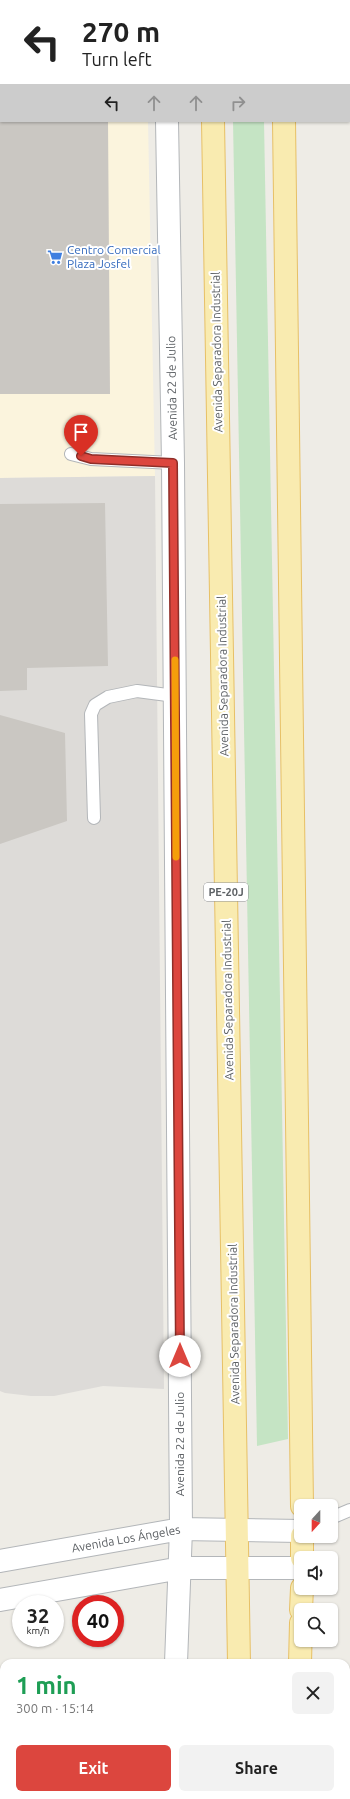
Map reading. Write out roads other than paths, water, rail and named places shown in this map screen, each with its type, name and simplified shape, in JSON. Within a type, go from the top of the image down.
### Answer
[{"type":"main road","name":"Avenida Separadora Industrial","points":[[213,122],[239,1659]]},
{"type":"main road","points":[[284,122],[302,1499]]},
{"type":"main road","points":[[300,1647],[300,1659]]},
{"type":"street","name":"Avenida 22 de Julio","points":[[167,122],[173,463],[181,1529],[181,1568],[176,1659]]},
{"type":"street","name":"Avenida Los Ángeles","points":[[0,1561],[181,1529],[294,1531]]},
{"type":"street","points":[[0,1600],[181,1568],[294,1568]]},
{"type":"lane","points":[[71,454],[91,459],[173,463]]},
{"type":"lane","points":[[94,818],[91,714],[95,705],[108,698],[137,691],[175,696]]},
{"type":"lane","points":[[338,1515],[350,1510]]},
{"type":"place","name":"Centro Comercial Plaza Josfel","points":[[55,257]]}]
